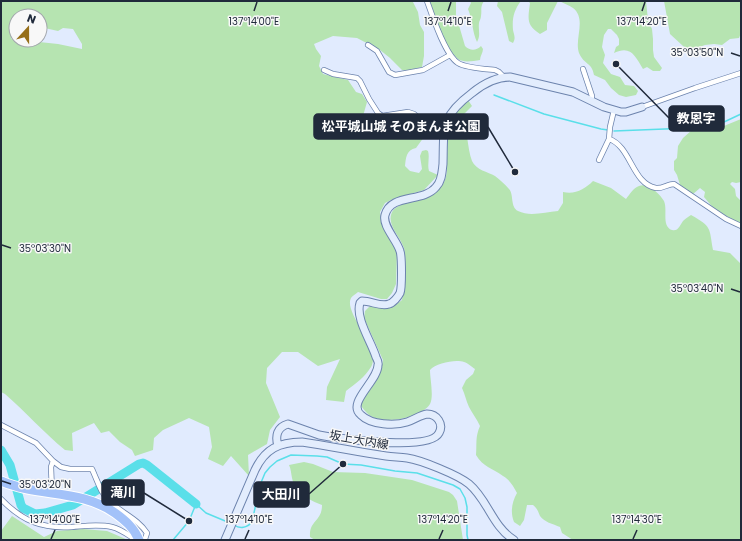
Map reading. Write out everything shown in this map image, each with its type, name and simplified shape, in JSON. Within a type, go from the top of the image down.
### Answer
[{"type":"highway","points":[[1,481],[10,485],[28,489],[70,495],[105,506],[123,519],[142,540]]},
{"type":"street","points":[[427,1],[436,26],[450,55],[457,62],[464,65],[495,70],[504,77]]},
{"type":"street","points":[[368,46],[377,51],[389,72],[395,75],[423,70],[450,55]]},
{"type":"street","points":[[583,69],[592,96],[591,101]]},
{"type":"street","points":[[324,70],[333,74],[357,78],[380,115],[384,116],[408,112],[414,114],[423,122],[445,124]]},
{"type":"street","points":[[278,446],[276,440],[278,430],[288,424],[319,435],[330,437],[404,443],[421,442],[436,437],[440,432],[441,425],[438,418],[432,415],[426,414],[407,422],[390,425],[376,422],[360,415],[356,407],[357,402],[376,374],[379,365],[359,316],[360,303],[366,301],[385,305],[392,303],[400,294],[400,252],[396,240],[386,225],[385,215],[395,202],[422,196],[435,189],[439,183],[442,174],[445,124],[450,114],[458,104],[490,81],[504,77],[516,78],[573,92],[614,110],[626,112],[642,108],[741,73]]},
{"type":"street","points":[[599,160],[610,139],[610,127],[614,110]]},
{"type":"street","points":[[610,139],[627,154],[634,170],[648,185],[656,188],[674,184],[726,219],[741,226]]},
{"type":"street","points":[[1,425],[36,443],[53,461],[61,467],[70,470],[92,469],[102,491],[109,501],[143,527],[147,533],[142,540]]},
{"type":"street","name":"坂上大内線","points":[[225,540],[230,532],[258,464],[268,452],[278,446],[302,442],[385,456],[407,458],[452,474],[469,484],[478,494],[496,523],[509,537],[514,540]]},
{"type":"street","points":[[52,492],[51,467],[53,461]]},
{"type":"street","points":[[1,499],[15,512],[33,522],[61,527],[94,525],[112,527],[122,531],[136,540]]},
{"type":"green space","points":[[1,1],[413,2],[418,12],[420,25],[424,32],[424,56],[422,67],[407,71],[402,70],[380,50],[357,38],[333,36],[314,44],[321,56],[319,66],[323,74],[348,80],[356,92],[362,94],[367,102],[363,116],[355,121],[349,122],[349,127],[352,130],[372,138],[381,126],[388,120],[402,114],[418,122],[421,125],[421,132],[424,137],[416,148],[408,152],[405,166],[410,171],[419,173],[422,169],[420,156],[422,151],[426,150],[429,154],[429,171],[438,175],[424,190],[393,199],[385,203],[380,212],[381,221],[397,252],[396,284],[392,293],[387,299],[381,299],[358,292],[351,298],[350,304],[352,312],[367,341],[373,359],[371,367],[366,374],[346,391],[344,402],[326,400],[327,387],[340,359],[318,366],[298,352],[282,352],[267,368],[266,383],[280,417],[270,430],[267,444],[248,455],[249,476],[231,456],[223,466],[208,459],[212,447],[209,427],[189,418],[163,430],[154,438],[153,450],[135,456],[132,450],[120,442],[109,431],[101,433],[94,423],[72,433],[73,451],[65,450],[5,394],[1,392]]},
{"type":"green space","points":[[429,1],[456,1],[456,15],[465,46],[473,50],[481,46],[483,49],[480,60],[463,61],[458,59],[453,54],[441,32]]},
{"type":"green space","points":[[470,1],[484,1],[479,23],[479,37],[477,42],[468,9],[471,3]]},
{"type":"green space","points":[[498,1],[521,1],[513,18],[515,38],[513,43],[509,41],[502,12],[497,6]]},
{"type":"green space","points":[[528,1],[558,1],[547,23],[547,30],[540,34],[532,28],[530,24],[530,3]]},
{"type":"green space","points":[[559,1],[646,1],[648,20],[652,29],[654,57],[662,68],[660,71],[653,71],[647,67],[643,69],[635,56],[629,51],[625,50],[614,53],[616,47],[619,45],[619,39],[611,29],[608,29],[604,35],[602,47],[605,55],[603,63],[611,74],[620,77],[625,85],[634,86],[638,91],[636,95],[626,97],[619,95],[605,80],[594,75],[590,65],[581,57],[578,47],[579,18],[573,8]]},
{"type":"green space","points":[[664,1],[741,1],[741,33],[739,38],[730,39],[722,45],[705,45],[691,50],[683,46],[670,34]]},
{"type":"green space","points":[[468,100],[472,106],[462,116],[472,161],[476,167],[495,176],[507,187],[510,191],[514,207],[518,211],[527,214],[538,214],[558,211],[563,203],[563,192],[572,193],[580,191],[593,181],[611,188],[626,199],[635,188],[642,185],[650,187],[657,192],[664,201],[666,221],[669,228],[676,230],[683,221],[691,215],[703,222],[708,228],[713,250],[730,253],[741,264],[741,540],[573,540],[562,533],[560,527],[544,520],[533,505],[527,505],[524,520],[520,526],[514,522],[512,515],[513,503],[517,493],[513,486],[505,478],[485,465],[476,455],[477,437],[480,426],[469,407],[462,388],[466,380],[473,374],[475,369],[460,361],[446,362],[437,365],[430,370],[432,392],[431,401],[426,409],[420,413],[404,418],[388,420],[371,416],[361,406],[364,397],[377,379],[383,360],[364,318],[365,311],[370,306],[387,308],[394,306],[402,300],[404,288],[405,253],[404,248],[391,223],[391,215],[399,206],[431,194],[438,190],[443,184],[446,174],[448,136],[451,121],[460,107]]},
{"type":"green space","points":[[741,119],[741,182],[732,182],[730,184],[735,189],[736,196],[741,201],[741,224],[715,210],[704,197],[705,192],[700,188],[692,195],[685,190],[680,185],[674,170],[674,161],[677,158],[678,146],[683,138],[692,130],[719,128]]},
{"type":"green space","points":[[304,462],[333,472],[365,473],[412,480],[449,492],[457,501],[463,540],[315,540],[310,537],[310,531],[311,527],[320,515],[322,505],[312,501],[299,492],[292,478],[289,465]]},
{"type":"green space","points":[[12,516],[44,537],[57,531],[83,529],[107,531],[128,540],[1,540],[1,531]]},
{"type":"waterway","points":[[494,95],[544,114],[608,130]]},
{"type":"waterway","points":[[614,131],[690,128],[724,122],[741,114]]},
{"type":"waterway","points":[[1,450],[10,465],[21,505],[23,508],[35,514],[45,513],[73,505],[139,464],[143,463],[196,504]]},
{"type":"waterway","points":[[234,525],[243,527],[248,526],[252,522],[260,485],[265,473],[277,461],[291,455],[317,456],[327,457],[343,464],[417,473],[453,485],[460,489],[465,498],[467,507],[468,540]]},
{"type":"waterway","points":[[173,540],[189,521],[196,504],[206,513],[230,523]]},
{"type":"place","name":"教恩字","points":[[616,64]]},
{"type":"place","name":"松平城山城 そのまんま公園","points":[[515,172]]},
{"type":"place","name":"大田川","points":[[343,464]]},
{"type":"place","name":"滝川","points":[[189,521]]}]
